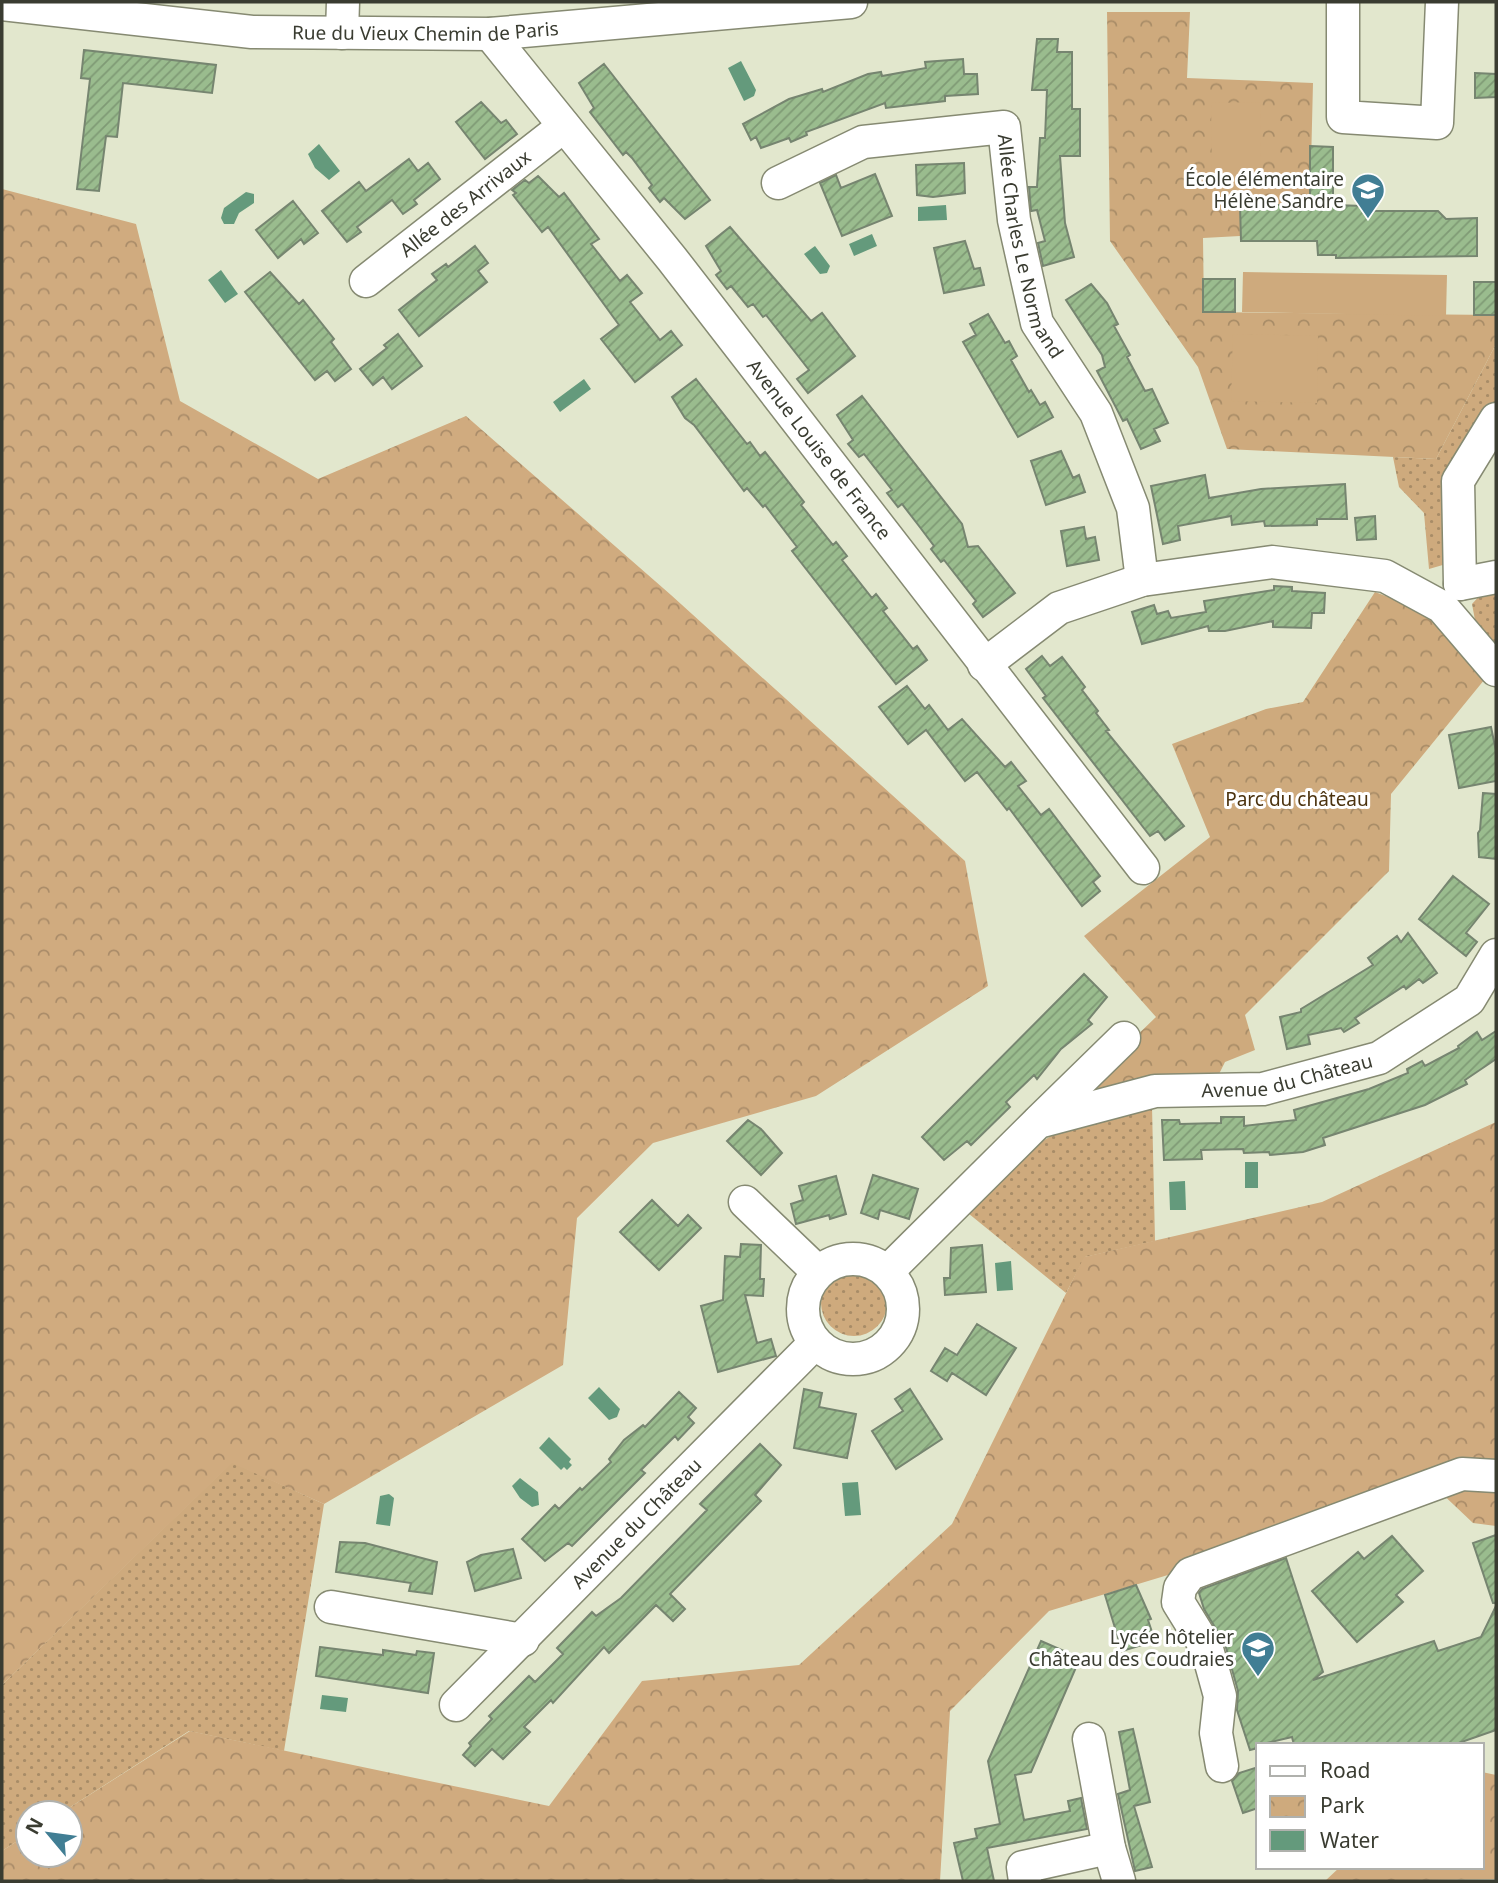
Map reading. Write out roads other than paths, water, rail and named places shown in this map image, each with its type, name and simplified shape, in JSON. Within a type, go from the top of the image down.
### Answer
[{"type":"street","name":"Rue du Vieux Chemin de Paris","points":[[2,4],[252,32],[342,17],[490,34],[851,2]]},
{"type":"street","points":[[1343,2],[1343,117],[1437,123],[1442,2]]},
{"type":"street","name":"Avenue Louise de France","points":[[490,34],[672,259],[1143,868]]},
{"type":"street","name":"Allée des Arrivaux","points":[[366,281],[564,126]]},
{"type":"street","name":"Allée Charles Le Normand","points":[[778,183],[863,142],[1004,127],[1014,220],[1037,323],[1096,414],[1133,508],[1142,580]]},
{"type":"street","points":[[1496,419],[1458,481],[1451,595],[1496,670]]},
{"type":"street","points":[[984,665],[1059,608],[1142,580],[1272,562],[1385,576],[1451,595],[1496,577]]},
{"type":"street","name":"Avenue du Château","points":[[1038,1122],[1154,1091],[1263,1089],[1379,1058],[1469,1000],[1496,955]]},
{"type":"street","name":"Avenue du Château","points":[[887,1271],[1124,1038]]},
{"type":"street","points":[[745,1202],[818,1272]]},
{"type":"street","points":[[845,1258],[860,1258],[887,1271],[900,1288],[904,1308],[901,1328],[889,1345],[872,1356],[852,1360],[832,1355],[816,1343],[806,1326],[803,1307],[807,1288],[818,1272],[845,1258]]},
{"type":"street","name":"Avenue du Château","points":[[456,1706],[816,1343]]},
{"type":"street","points":[[1222,1766],[1216,1734],[1220,1696],[1207,1649],[1178,1602],[1180,1588],[1190,1574],[1462,1474],[1496,1476]]},
{"type":"street","points":[[331,1607],[523,1640]]},
{"type":"street","points":[[1089,1740],[1109,1848],[1119,1881]]},
{"type":"street","points":[[1025,1881],[1023,1867],[1109,1848]]},
{"type":"water","points":[[741,61],[756,90],[754,96],[744,101],[728,68]]},
{"type":"water","points":[[319,144],[340,171],[329,180],[315,168],[308,154]]},
{"type":"water","points":[[246,192],[254,194],[254,203],[239,213],[234,224],[224,224],[221,218],[224,208]]},
{"type":"water","points":[[946,205],[947,220],[918,221],[918,207]]},
{"type":"water","points":[[872,234],[877,246],[854,256],[849,244]]},
{"type":"water","points":[[815,246],[830,266],[827,273],[820,274],[804,254]]},
{"type":"water","points":[[221,270],[238,294],[225,303],[208,280]]},
{"type":"water","points":[[584,379],[591,389],[560,412],[553,402]]},
{"type":"water","points":[[1245,1162],[1258,1162],[1258,1188],[1245,1188]]},
{"type":"water","points":[[1185,1181],[1186,1210],[1170,1210],[1169,1182]]},
{"type":"water","points":[[1011,1261],[1013,1290],[997,1291],[995,1263]]},
{"type":"water","points":[[599,1387],[620,1409],[617,1417],[609,1420],[588,1398]]},
{"type":"water","points":[[549,1437],[571,1459],[569,1462],[572,1465],[567,1470],[564,1467],[561,1470],[539,1448]]},
{"type":"water","points":[[520,1478],[538,1492],[539,1505],[532,1507],[520,1498],[512,1486]]},
{"type":"water","points":[[858,1482],[861,1515],[845,1516],[842,1483]]},
{"type":"water","points":[[389,1494],[394,1498],[390,1526],[376,1524],[380,1496]]},
{"type":"water","points":[[322,1695],[348,1698],[346,1712],[320,1709]]},
{"type":"place","name":"École élémentaire Hélène Sandre","points":[[1368,220]]},
{"type":"place","name":"Lycée hôtelier Château des Coudraies","points":[[1258,1678]]},
{"type":"park label","name":"Parc du château","points":[[1297,799]]}]
